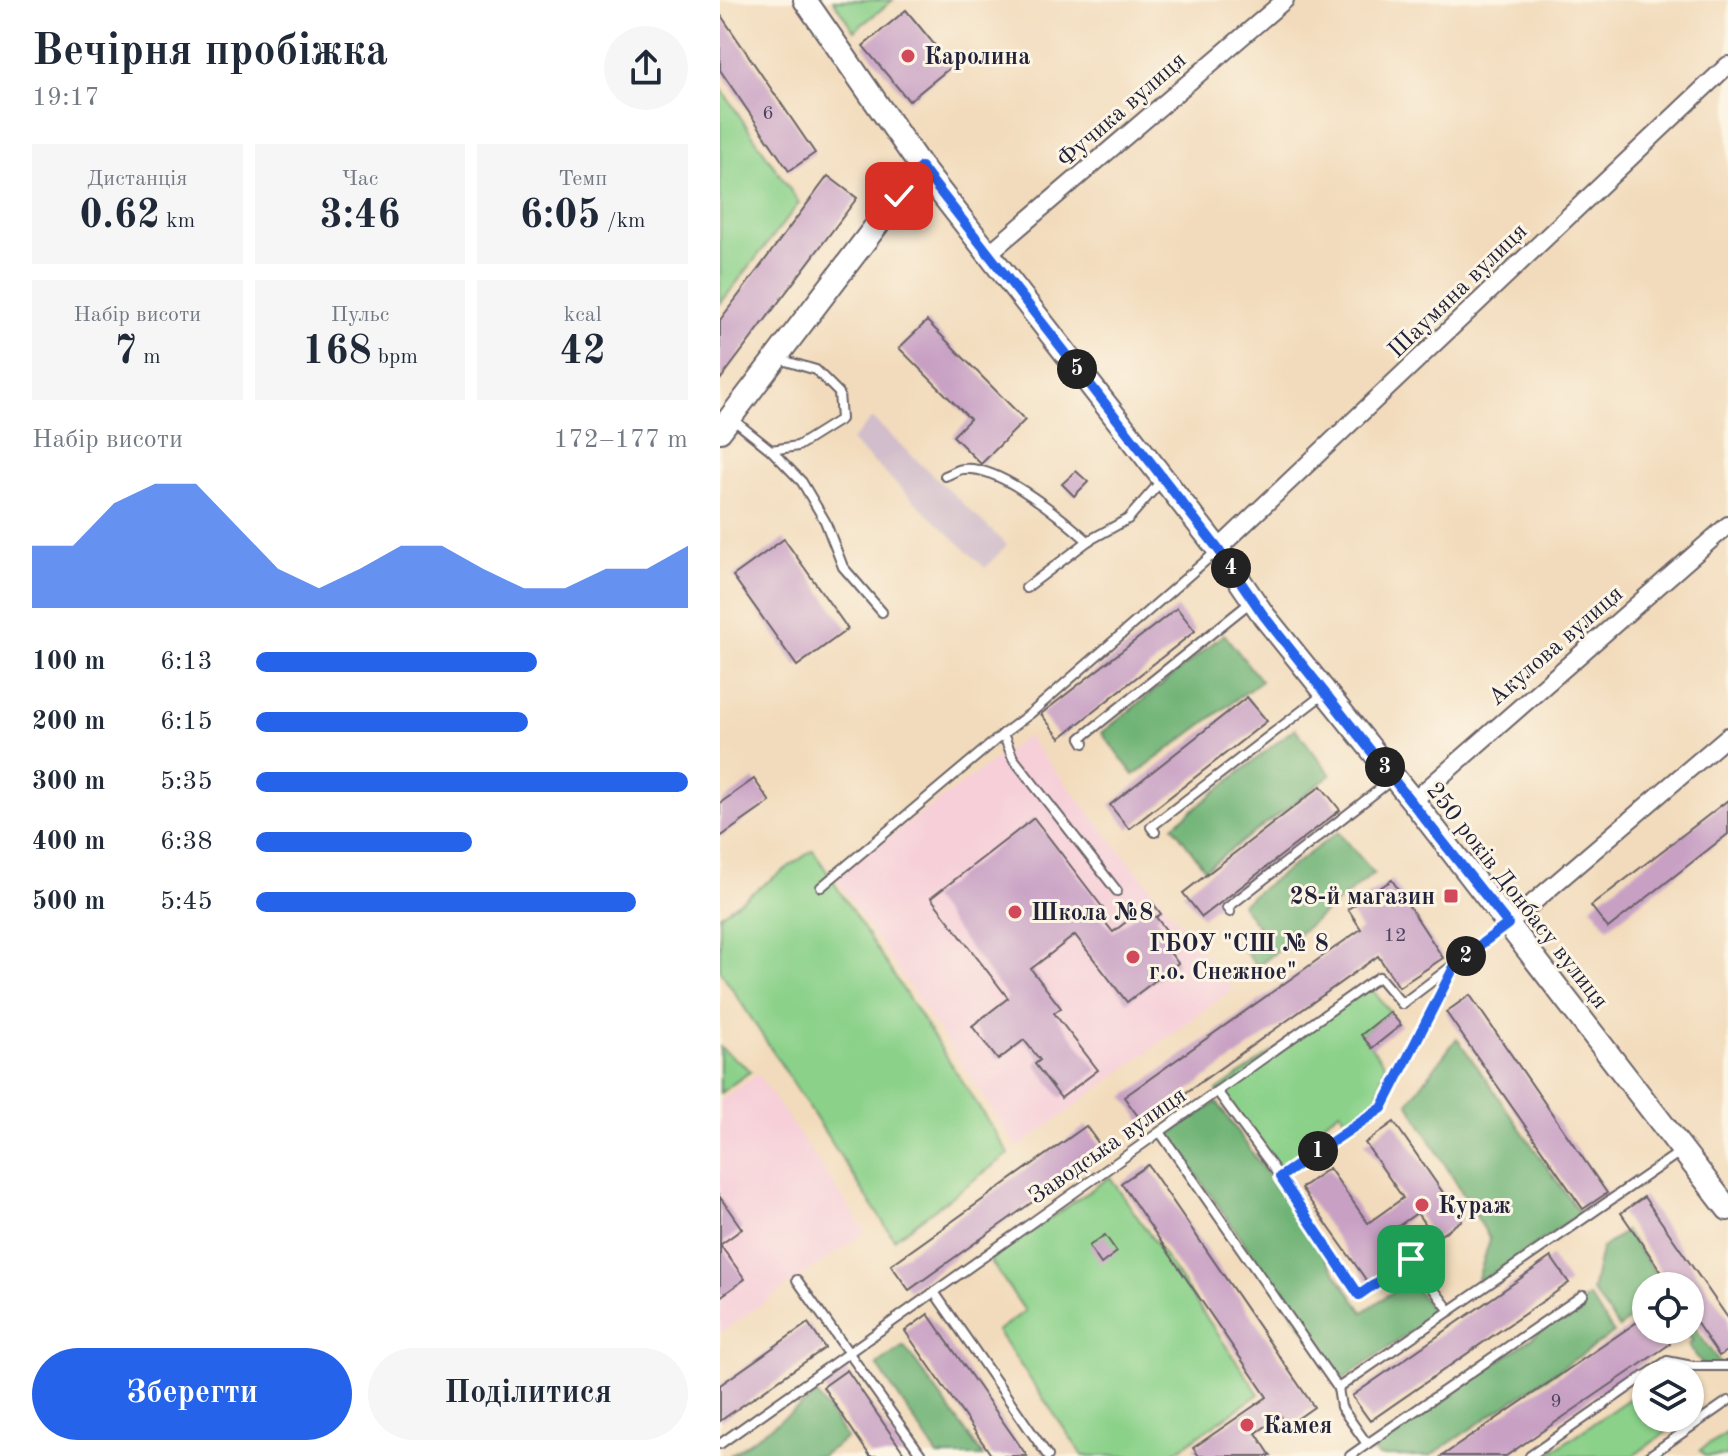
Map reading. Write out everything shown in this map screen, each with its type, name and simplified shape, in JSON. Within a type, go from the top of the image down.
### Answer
[{"type":"street","name":"250 років Донбасу вулиця","points":[[805,0],[921,167],[1218,549],[1253,601],[1413,801],[1728,1209]]},
{"type":"street","name":"Фучика вулиця","points":[[988,254],[1285,0]]},
{"type":"street","name":"Шаумяна вулиця","points":[[1218,549],[1728,65]]},
{"type":"street","points":[[724,423],[921,167]]},
{"type":"street","name":"Акулова вулиця","points":[[1413,801],[1728,525]]},
{"type":"street","points":[[1508,924],[1728,736]]},
{"type":"lane","points":[[771,450],[798,446],[841,419],[839,393],[816,370],[776,358]]},
{"type":"lane","points":[[724,423],[771,450],[802,482],[825,521],[843,567],[882,612]]},
{"type":"lane","points":[[945,476],[963,469],[984,472],[1021,490],[1055,512],[1088,541]]},
{"type":"lane","points":[[1026,588],[1088,541],[1128,519],[1162,480]]},
{"type":"lane","points":[[821,887],[1031,713],[1218,549]]},
{"type":"lane","points":[[1084,743],[1081,738],[1253,601]]},
{"type":"lane","points":[[1155,832],[1151,827],[1325,692]]},
{"type":"lane","points":[[1003,734],[1013,758],[1117,891]]},
{"type":"lane","points":[[1230,912],[1227,908],[1394,778]]},
{"type":"lane","name":"Заводська вулиця","points":[[720,1444],[1379,977],[1402,1004],[1508,924]]},
{"type":"lane","points":[[1280,1177],[1382,1108],[1456,963]]},
{"type":"lane","points":[[1217,1091],[1280,1177],[1359,1295],[1411,1259],[1450,1311]]},
{"type":"lane","points":[[1160,1132],[1338,1388],[1341,1407],[1367,1444]]},
{"type":"lane","points":[[1338,1388],[1683,1150]]},
{"type":"lane","points":[[797,1280],[922,1456]]},
{"type":"lane","points":[[934,1292],[1048,1456]]},
{"type":"lane","points":[[1350,1456],[1583,1295]]},
{"type":"lane","points":[[1704,1366],[1728,1366]]},
{"type":"lane","points":[[1530,1456],[1632,1385]]},
{"type":"lane","points":[[1649,1456],[1728,1401]]},
{"type":"shaded area","points":[[872,418],[1007,545],[985,568],[851,441]]},
{"type":"shaded area","name":"Школа №8","points":[[1027,736],[1233,989],[1018,1148],[835,877]]},
{"type":"shaded area","points":[[758,1074],[866,1232],[720,1333],[720,1100]]},
{"type":"green space","points":[[833,0],[893,0],[854,31]]},
{"type":"green space","points":[[720,87],[799,203],[720,304]]},
{"type":"green space","points":[[1224,634],[1261,681],[1134,775],[1102,733]]},
{"type":"green space","points":[[1295,728],[1331,775],[1205,869],[1173,826]]},
{"type":"green space","points":[[1338,832],[1374,873],[1257,967],[1238,942],[1258,927],[1241,904]]},
{"type":"green space","points":[[813,850],[1009,1154],[894,1239],[720,970],[720,915]]},
{"type":"green space","points":[[1368,984],[1390,1012],[1362,1035],[1385,1065],[1377,1101],[1351,1128],[1340,1111],[1311,1132],[1322,1148],[1280,1177],[1217,1091]]},
{"type":"green space","points":[[1457,1038],[1580,1214],[1476,1285],[1490,1239],[1408,1103]]},
{"type":"green space","points":[[720,1047],[751,1071],[720,1093]]},
{"type":"green space","points":[[1217,1102],[1363,1312],[1410,1280],[1435,1315],[1340,1381],[1169,1135]]},
{"type":"green space","points":[[1110,1177],[1259,1394],[1169,1456],[1083,1456],[997,1331],[1025,1311],[990,1260]]},
{"type":"green space","points":[[1625,1231],[1655,1272],[1632,1272],[1632,1317],[1619,1328],[1592,1291],[1601,1249]]},
{"type":"green space","points":[[1589,1297],[1614,1333],[1430,1456],[1378,1456],[1373,1451]]},
{"type":"green space","points":[[1704,1341],[1723,1368],[1704,1366],[1704,1360],[1699,1360],[1688,1345],[1704,1344]]},
{"type":"green space","points":[[904,1346],[983,1456],[938,1456],[877,1365]]},
{"type":"green space","points":[[817,1395],[847,1438],[821,1456],[729,1456]]},
{"type":"green space","points":[[1632,1397],[1632,1432],[1666,1432],[1633,1456],[1546,1456]]},
{"type":"green space","points":[[1728,1432],[1728,1456],[1705,1456],[1700,1450]]},
{"type":"building","name":"Каролина","points":[[906,10],[952,66],[909,101],[863,46]]},
{"type":"building","points":[[720,14],[815,153],[789,171],[720,70]]},
{"type":"building","points":[[828,176],[857,198],[720,380],[720,320]]},
{"type":"building","points":[[927,321],[1025,420],[981,464],[953,436],[970,419],[899,348]]},
{"type":"building","points":[[1076,471],[1088,482],[1074,496],[1062,484]]},
{"type":"building","points":[[784,539],[848,629],[797,666],[733,576]]},
{"type":"building","points":[[1177,608],[1195,631],[1060,738],[1041,714]]},
{"type":"building","points":[[1247,697],[1267,721],[1129,829],[1110,805]]},
{"type":"building","points":[[754,779],[770,802],[720,837],[720,803]]},
{"type":"building","points":[[1321,786],[1340,810],[1202,917],[1183,893]]},
{"type":"building","points":[[1728,800],[1728,834],[1608,928],[1591,906]]},
{"type":"building","name":"ГБОУ \"СШ № 8 г.о. Снежное\"","points":[[1034,818],[1103,908],[1097,912],[1113,932],[1152,902],[1161,914],[1156,917],[1177,944],[1168,950],[1178,963],[1127,1002],[1075,935],[1031,969],[1061,1008],[1054,1013],[1098,1070],[1061,1098],[1035,1064],[1040,1060],[1024,1040],[998,1060],[972,1026],[1008,998],[931,898]]},
{"type":"building","points":[[1392,880],[1443,958],[1399,987],[1378,956],[1143,1123],[1124,1097],[1361,929],[1348,909]]},
{"type":"building","points":[[1470,995],[1607,1193],[1583,1209],[1446,1012]]},
{"type":"building","points":[[1390,1012],[1401,1025],[1372,1048],[1361,1035]]},
{"type":"building","name":"Кураж","points":[[1394,1122],[1462,1220],[1435,1239],[1417,1213],[1380,1239],[1396,1261],[1367,1281],[1301,1188],[1329,1168],[1368,1223],[1403,1198],[1365,1143]]},
{"type":"building","points":[[1086,1126],[1104,1151],[909,1290],[891,1265]]},
{"type":"building","points":[[1148,1165],[1314,1407],[1287,1426],[1281,1416],[1256,1433],[1271,1456],[1199,1456],[1193,1448],[1267,1397],[1121,1183]]},
{"type":"building","points":[[720,1197],[742,1229],[720,1245]]},
{"type":"building","points":[[1644,1197],[1696,1272],[1661,1272],[1621,1213]]},
{"type":"building","points":[[1105,1235],[1117,1252],[1101,1264],[1089,1246]]},
{"type":"building","points":[[720,1245],[745,1279],[720,1297]]},
{"type":"building","points":[[1551,1257],[1569,1283],[1370,1421],[1352,1396]]},
{"type":"building","points":[[1704,1283],[1728,1318],[1728,1350],[1719,1356],[1704,1334]]},
{"type":"building","points":[[928,1314],[1027,1456],[992,1456],[905,1331]]},
{"type":"building","points":[[808,1323],[825,1348],[720,1421],[720,1385]]},
{"type":"building","points":[[1632,1326],[1632,1344],[1670,1344],[1647,1360],[1632,1360],[1632,1370],[1506,1456],[1442,1456]]},
{"type":"building","points":[[847,1370],[906,1456],[870,1456],[823,1387]]},
{"type":"place","name":"Каролина","points":[[908,56]]},
{"type":"place","name":"28-й магазин","points":[[1451,896]]},
{"type":"place","name":"Школа №8","points":[[1015,912]]},
{"type":"place","name":"ГБОУ \"СШ № 8 г.о. Снежное\"","points":[[1133,957]]},
{"type":"place","name":"Кураж","points":[[1422,1205]]},
{"type":"place","name":"Камея","points":[[1247,1425]]},
{"type":"route","points":[[899,196],[921,167],[1218,549],[1264,616],[1508,924],[1456,963],[1382,1108],[1280,1177],[1359,1295],[1411,1259]]}]
